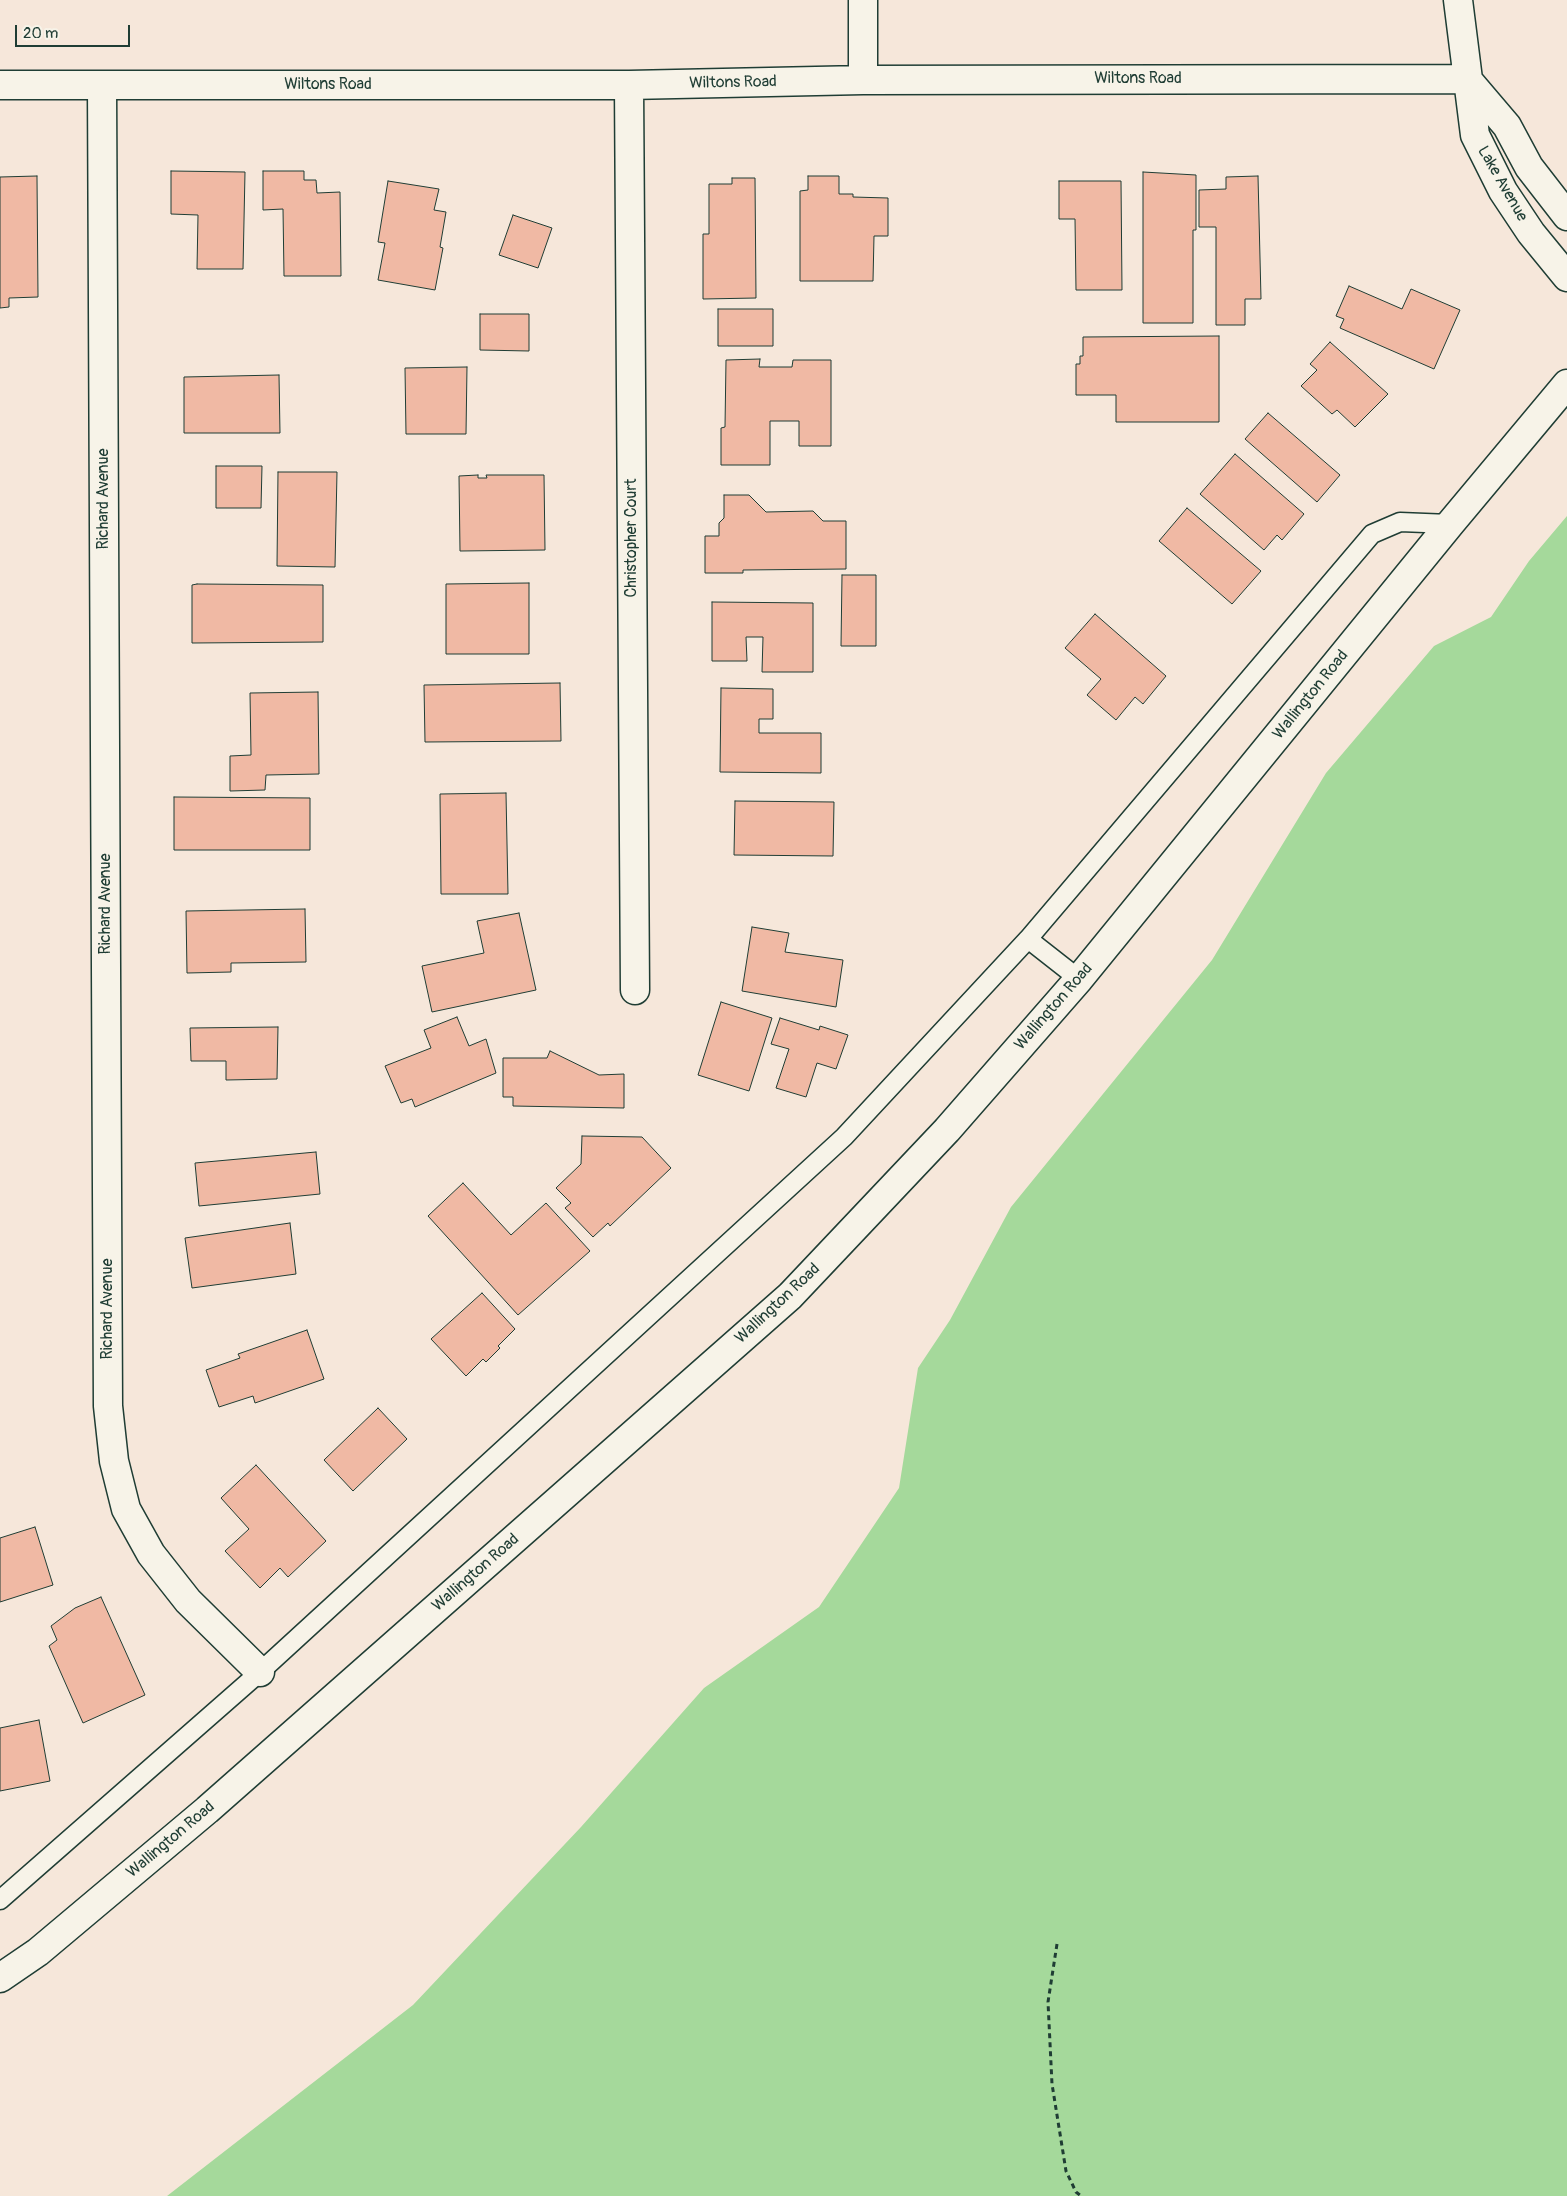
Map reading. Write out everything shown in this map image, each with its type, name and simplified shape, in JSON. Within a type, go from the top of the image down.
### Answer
[{"type":"street","points":[[863,0],[863,80]]},
{"type":"street","name":"Lake Avenue","points":[[1458,0],[1475,135],[1502,191],[1530,233],[1567,277]]},
{"type":"street","name":"Wiltons Road","points":[[0,85],[630,85],[863,80],[1467,79]]},
{"type":"street","name":"Lake Avenue","points":[[1467,79],[1507,126],[1529,167],[1567,216]]},
{"type":"street","name":"Richard Avenue","points":[[102,85],[109,1416],[114,1461],[126,1509],[152,1554],[188,1601],[260,1672]]},
{"type":"street","name":"Christopher Court","points":[[630,85],[635,990]]},
{"type":"street","name":"Wallington Road","points":[[0,1978],[38,1952],[207,1810],[790,1296],[947,1130],[1080,979],[1450,524],[1567,384]]},
{"type":"lane","points":[[0,1900],[260,1672],[844,1137],[1028,939],[1372,534],[1400,522],[1450,524]]},
{"type":"lane","points":[[1028,939],[1080,979]]},
{"type":"path","points":[[1057,1944],[1048,2002],[1052,2084],[1066,2171],[1076,2192],[1081,2196]]},
{"type":"green space","points":[[1567,516],[1567,2196],[167,2196],[413,2005],[581,1827],[704,1688],[819,1607],[899,1488],[918,1368],[950,1320],[1011,1207],[1212,960],[1326,773],[1434,646],[1491,617],[1529,561]]},
{"type":"building","points":[[171,171],[245,172],[243,269],[197,269],[198,215],[171,214]]},
{"type":"building","points":[[263,171],[304,171],[304,180],[316,180],[317,193],[340,192],[341,276],[284,276],[283,209],[263,210]]},
{"type":"building","points":[[1143,172],[1196,175],[1196,230],[1193,230],[1193,323],[1143,323]]},
{"type":"building","points":[[37,176],[38,297],[9,298],[9,307],[0,308],[0,177]]},
{"type":"building","points":[[808,176],[839,176],[839,194],[853,194],[853,197],[888,198],[888,236],[874,236],[873,281],[800,281],[800,191],[808,190]]},
{"type":"building","points":[[1258,176],[1261,299],[1245,299],[1245,325],[1216,325],[1216,227],[1199,227],[1199,190],[1226,189],[1226,177]]},
{"type":"building","points":[[732,178],[755,178],[756,298],[703,299],[703,234],[709,234],[709,184],[732,184]]},
{"type":"building","points":[[388,181],[439,189],[434,210],[446,212],[440,247],[443,248],[435,290],[378,280],[385,243],[378,242]]},
{"type":"building","points":[[1059,181],[1121,181],[1122,290],[1076,290],[1075,219],[1059,219]]},
{"type":"building","points":[[513,215],[552,228],[538,268],[499,255]]},
{"type":"building","points":[[1349,286],[1402,309],[1411,289],[1460,310],[1434,369],[1340,328],[1344,319],[1336,316]]},
{"type":"building","points":[[718,309],[773,309],[773,346],[718,346]]},
{"type":"building","points":[[480,314],[529,314],[529,351],[480,350]]},
{"type":"building","points":[[1219,336],[1219,422],[1116,422],[1116,395],[1076,395],[1076,364],[1080,364],[1080,356],[1083,356],[1083,337]]},
{"type":"building","points":[[1330,342],[1388,394],[1355,427],[1337,410],[1332,414],[1301,386],[1317,370],[1310,364]]},
{"type":"building","points":[[760,359],[759,367],[792,367],[793,360],[831,360],[831,446],[799,446],[799,421],[770,421],[770,465],[721,465],[721,428],[725,427],[726,360]]},
{"type":"building","points":[[467,367],[466,434],[406,434],[405,368]]},
{"type":"building","points":[[279,375],[280,433],[184,433],[184,377]]},
{"type":"building","points":[[1268,413],[1340,475],[1317,502],[1245,439]]},
{"type":"building","points":[[1235,454],[1304,514],[1282,540],[1277,535],[1264,550],[1200,494]]},
{"type":"building","points":[[216,466],[262,466],[261,508],[216,508]]},
{"type":"building","points":[[278,472],[337,472],[335,567],[277,566]]},
{"type":"building","points":[[478,475],[478,478],[487,478],[486,475],[544,475],[545,550],[460,551],[459,476]]},
{"type":"building","points":[[724,495],[749,495],[766,512],[813,511],[823,521],[846,521],[846,569],[743,570],[743,573],[705,573],[705,536],[719,536],[719,523],[724,518]]},
{"type":"building","points":[[1187,508],[1261,571],[1232,604],[1159,541]]},
{"type":"building","points":[[842,575],[876,575],[876,646],[841,646]]},
{"type":"building","points":[[529,583],[529,654],[446,654],[446,584]]},
{"type":"building","points":[[192,585],[323,585],[323,642],[192,643]]},
{"type":"building","points":[[712,602],[813,603],[813,672],[762,672],[763,637],[746,637],[747,661],[712,661]]},
{"type":"building","points":[[1095,614],[1166,676],[1143,704],[1135,697],[1116,720],[1087,695],[1101,679],[1065,648]]},
{"type":"building","points":[[560,683],[561,741],[425,742],[424,685]]},
{"type":"building","points":[[721,688],[773,689],[773,719],[759,719],[759,733],[821,733],[821,773],[720,772]]},
{"type":"building","points":[[318,692],[319,774],[266,775],[265,790],[230,791],[230,756],[251,755],[250,693]]},
{"type":"building","points":[[506,793],[508,894],[441,894],[440,794]]},
{"type":"building","points":[[174,797],[310,798],[310,850],[174,850]]},
{"type":"building","points":[[735,801],[834,802],[833,856],[734,855]]},
{"type":"building","points":[[305,909],[306,962],[231,963],[231,972],[187,973],[186,911]]},
{"type":"building","points":[[519,913],[536,990],[432,1012],[422,966],[484,953],[477,921]]},
{"type":"building","points":[[752,927],[789,933],[785,952],[843,960],[836,1007],[742,991]]},
{"type":"building","points":[[721,1002],[772,1018],[749,1091],[698,1075]]},
{"type":"building","points":[[457,1017],[469,1046],[486,1039],[496,1073],[415,1107],[412,1099],[401,1103],[385,1066],[431,1048],[424,1030]]},
{"type":"building","points":[[780,1018],[819,1030],[820,1026],[848,1035],[836,1069],[817,1063],[806,1097],[776,1088],[789,1049],[771,1044]]},
{"type":"building","points":[[278,1027],[277,1079],[226,1080],[226,1061],[191,1061],[190,1028]]},
{"type":"building","points":[[550,1051],[599,1075],[624,1074],[624,1108],[513,1106],[513,1097],[503,1097],[503,1058],[547,1058]]},
{"type":"building","points":[[582,1136],[642,1137],[671,1168],[610,1226],[608,1223],[593,1237],[565,1208],[571,1203],[556,1188],[581,1164]]},
{"type":"building","points":[[316,1152],[320,1194],[199,1206],[195,1163]]},
{"type":"building","points":[[463,1183],[511,1235],[546,1203],[590,1251],[518,1315],[428,1216]]},
{"type":"building","points":[[290,1223],[296,1274],[192,1288],[185,1238]]},
{"type":"building","points":[[482,1293],[515,1329],[498,1346],[500,1348],[486,1362],[483,1359],[466,1376],[431,1339]]},
{"type":"building","points":[[307,1330],[324,1379],[255,1403],[253,1396],[219,1407],[206,1370],[240,1358],[238,1354]]},
{"type":"building","points":[[378,1408],[407,1439],[353,1491],[324,1460]]},
{"type":"building","points":[[256,1465],[326,1541],[288,1577],[280,1568],[260,1588],[225,1551],[249,1529],[221,1498]]},
{"type":"building","points":[[35,1527],[53,1585],[0,1602],[0,1538]]},
{"type":"building","points":[[101,1597],[145,1695],[83,1723],[49,1646],[57,1640],[51,1626],[75,1608]]},
{"type":"building","points":[[39,1720],[50,1781],[0,1791],[0,1728]]}]
